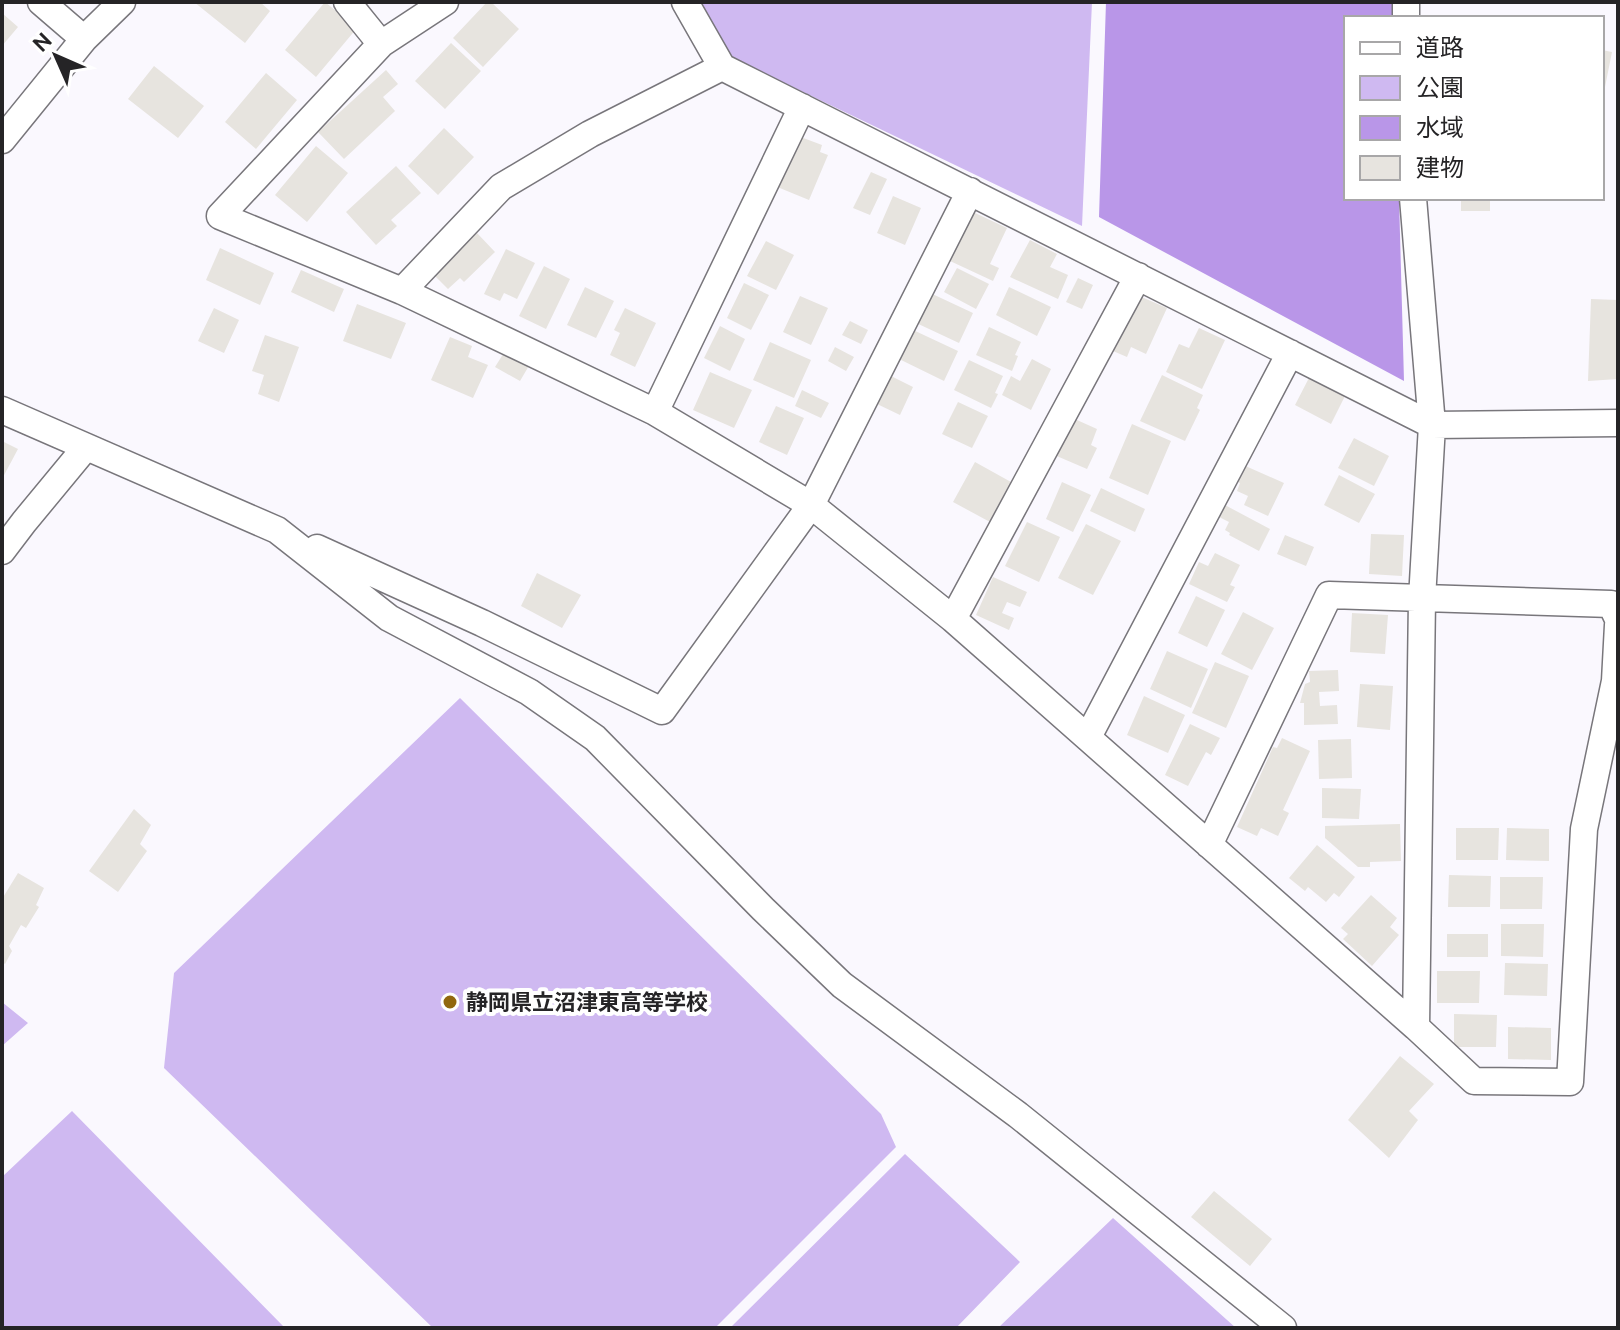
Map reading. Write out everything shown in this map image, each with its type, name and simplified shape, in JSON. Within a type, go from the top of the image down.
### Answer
[{"type":"street","points":[[41,2],[84,39]]},
{"type":"street","points":[[2,140],[84,39],[122,2]]},
{"type":"street","points":[[347,2],[381,44]]},
{"type":"street","points":[[445,2],[381,44],[220,216],[402,291],[655,412],[811,505],[953,619],[1474,1081],[1570,1082],[1584,829],[1615,681],[1618,622],[1611,604],[1329,595],[1209,845]]},
{"type":"street","points":[[685,2],[722,67],[1432,425],[1618,423]]},
{"type":"street","points":[[402,291],[501,187],[590,134],[722,67]]},
{"type":"street","points":[[655,412],[802,107]]},
{"type":"street","points":[[2,410],[482,623],[662,711],[811,505],[970,191]]},
{"type":"street","points":[[1413,200],[1432,425],[1422,599],[1416,1027]]},
{"type":"street","points":[[953,619],[1138,276]]},
{"type":"street","points":[[1088,737],[1290,353]]},
{"type":"street","points":[[2,551],[86,447]]},
{"type":"street","points":[[277,530],[389,618],[529,692],[595,738],[842,985],[1018,1115],[1283,1328]]},
{"type":"green space","points":[[693,2],[1092,2],[1082,226],[724,54]]},
{"type":"green space","points":[[460,698],[881,1114],[896,1147],[715,1328],[433,1328],[164,1068],[174,973]]},
{"type":"green space","points":[[2,1002],[28,1023],[2,1046]]},
{"type":"green space","points":[[72,1111],[285,1328],[2,1328],[2,1177]]},
{"type":"green space","points":[[905,1154],[1020,1262],[956,1328],[730,1328]]},
{"type":"green space","points":[[1113,1218],[1236,1328],[998,1328]]},
{"type":"water","points":[[1106,2],[1393,2],[1394,16],[1344,16],[1344,200],[1399,200],[1404,381],[1099,217]]},
{"type":"building","points":[[194,2],[260,2],[270,11],[245,43]]},
{"type":"building","points":[[325,2],[357,28],[316,77],[285,50]]},
{"type":"building","points":[[487,2],[491,2],[519,29],[483,67],[453,38]]},
{"type":"building","points":[[2,13],[18,27],[2,46]]},
{"type":"building","points":[[451,43],[481,71],[445,109],[415,81]]},
{"type":"building","points":[[1604,50],[1612,52],[1604,92]]},
{"type":"building","points":[[154,66],[204,106],[178,138],[128,99]]},
{"type":"building","points":[[386,70],[398,84],[383,97],[395,111],[344,159],[318,132]]},
{"type":"building","points":[[266,73],[297,100],[256,149],[225,122]]},
{"type":"building","points":[[444,128],[474,157],[438,195],[408,166]]},
{"type":"building","points":[[798,136],[822,145],[820,152],[828,155],[809,200],[770,184]]},
{"type":"building","points":[[316,146],[348,173],[307,222],[275,195]]},
{"type":"building","points":[[396,166],[421,193],[391,220],[397,226],[376,245],[346,212]]},
{"type":"building","points":[[871,172],[887,179],[870,215],[853,208]]},
{"type":"building","points":[[893,196],[921,208],[905,245],[877,233]]},
{"type":"building","points":[[1461,200],[1490,200],[1490,211],[1461,211]]},
{"type":"building","points":[[973,212],[1007,228],[990,264],[999,268],[993,281],[950,261]]},
{"type":"building","points":[[477,233],[495,252],[464,282],[460,278],[448,289],[434,275]]},
{"type":"building","points":[[1030,240],[1057,254],[1050,267],[1068,275],[1058,299],[1010,277]]},
{"type":"building","points":[[766,241],[794,255],[776,290],[747,276]]},
{"type":"building","points":[[220,248],[274,273],[260,305],[206,280]]},
{"type":"building","points":[[506,249],[535,263],[517,299],[504,293],[500,301],[484,294]]},
{"type":"building","points":[[544,266],[570,279],[546,329],[519,316]]},
{"type":"building","points":[[957,268],[989,284],[976,309],[944,292]]},
{"type":"building","points":[[301,270],[344,289],[334,312],[291,292]]},
{"type":"building","points":[[1078,278],[1093,285],[1082,309],[1066,302]]},
{"type":"building","points":[[744,283],[769,295],[751,330],[727,318]]},
{"type":"building","points":[[585,287],[614,301],[596,338],[567,325]]},
{"type":"building","points":[[1009,287],[1051,307],[1037,336],[996,315]]},
{"type":"building","points":[[926,291],[973,313],[959,343],[912,321]]},
{"type":"building","points":[[1130,292],[1167,308],[1146,354],[1131,347],[1127,357],[1106,348]]},
{"type":"building","points":[[800,296],[828,308],[811,345],[783,332]]},
{"type":"building","points":[[1591,299],[1618,300],[1618,379],[1588,381]]},
{"type":"building","points":[[357,304],[406,323],[391,359],[343,341]]},
{"type":"building","points":[[214,308],[239,320],[224,353],[198,341]]},
{"type":"building","points":[[625,308],[656,323],[635,367],[610,355],[620,333],[614,330]]},
{"type":"building","points":[[850,321],[868,330],[861,344],[842,335]]},
{"type":"building","points":[[720,326],[745,339],[730,371],[704,358]]},
{"type":"building","points":[[989,327],[1021,342],[1012,371],[976,355]]},
{"type":"building","points":[[1199,328],[1225,340],[1202,389],[1166,372],[1179,344],[1189,348]]},
{"type":"building","points":[[911,329],[958,351],[944,381],[897,358]]},
{"type":"building","points":[[265,335],[299,347],[279,402],[258,394],[264,375],[252,371]]},
{"type":"building","points":[[450,337],[472,346],[468,357],[488,365],[473,398],[431,380]]},
{"type":"building","points":[[770,342],[811,360],[794,398],[753,380]]},
{"type":"building","points":[[835,347],[854,357],[846,371],[828,361]]},
{"type":"building","points":[[505,351],[530,364],[520,381],[495,367]]},
{"type":"building","points":[[1032,359],[1051,369],[1031,410],[1002,395],[1011,376],[1020,381]]},
{"type":"building","points":[[969,360],[1003,376],[991,408],[954,390]]},
{"type":"building","points":[[710,372],[752,390],[734,428],[693,410]]},
{"type":"building","points":[[1162,375],[1203,395],[1197,408],[1200,410],[1185,441],[1140,421]]},
{"type":"building","points":[[891,376],[913,387],[900,415],[877,404]]},
{"type":"building","points":[[1310,376],[1346,394],[1331,424],[1295,405]]},
{"type":"building","points":[[802,390],[829,403],[821,418],[795,406]]},
{"type":"building","points":[[958,402],[988,416],[972,448],[942,434]]},
{"type":"building","points":[[776,406],[804,418],[787,455],[759,442]]},
{"type":"building","points":[[1068,416],[1097,429],[1091,445],[1097,448],[1087,469],[1052,454]]},
{"type":"building","points":[[1132,424],[1171,441],[1148,495],[1109,478]]},
{"type":"building","points":[[1354,438],[1389,456],[1374,486],[1338,468]]},
{"type":"building","points":[[2,441],[18,449],[2,479]]},
{"type":"building","points":[[975,462],[1011,482],[990,522],[953,502]]},
{"type":"building","points":[[1241,464],[1284,483],[1268,516],[1244,505],[1248,496],[1237,491],[1240,483],[1233,480]]},
{"type":"building","points":[[1339,475],[1375,494],[1359,523],[1324,505]]},
{"type":"building","points":[[1062,482],[1091,495],[1073,532],[1046,519]]},
{"type":"building","points":[[1101,488],[1145,509],[1135,532],[1090,511]]},
{"type":"building","points":[[1223,504],[1270,529],[1259,551],[1225,530],[1229,522],[1217,516]]},
{"type":"building","points":[[1027,522],[1060,537],[1039,582],[1005,566]]},
{"type":"building","points":[[1086,524],[1121,541],[1093,595],[1058,578]]},
{"type":"building","points":[[1371,534],[1404,535],[1402,576],[1369,574]]},
{"type":"building","points":[[1285,535],[1314,547],[1306,566],[1277,554]]},
{"type":"building","points":[[1215,553],[1240,565],[1230,585],[1235,587],[1227,602],[1189,584],[1199,562],[1208,566]]},
{"type":"building","points":[[537,573],[581,595],[562,628],[521,606]]},
{"type":"building","points":[[993,577],[1027,592],[1020,607],[1007,602],[1002,613],[1014,618],[1009,630],[976,615]]},
{"type":"building","points":[[1196,596],[1225,610],[1207,647],[1178,633]]},
{"type":"building","points":[[1243,612],[1274,628],[1252,670],[1221,654]]},
{"type":"building","points":[[1352,613],[1388,615],[1385,654],[1350,652]]},
{"type":"building","points":[[1167,651],[1208,669],[1191,708],[1150,689]]},
{"type":"building","points":[[1215,662],[1249,676],[1226,728],[1192,713]]},
{"type":"building","points":[[1338,670],[1339,691],[1319,692],[1320,706],[1337,705],[1338,724],[1304,725],[1304,703],[1300,703],[1305,684],[1310,682],[1309,671]]},
{"type":"building","points":[[1360,684],[1393,686],[1390,730],[1357,727]]},
{"type":"building","points":[[1144,696],[1185,715],[1168,753],[1127,735]]},
{"type":"building","points":[[1190,724],[1220,738],[1211,755],[1206,752],[1188,786],[1165,775]]},
{"type":"building","points":[[1282,738],[1310,751],[1283,810],[1289,813],[1278,836],[1261,828],[1257,836],[1237,827],[1273,747],[1277,748]]},
{"type":"building","points":[[1351,739],[1352,778],[1319,779],[1318,740]]},
{"type":"building","points":[[1322,788],[1361,789],[1359,819],[1322,818]]},
{"type":"building","points":[[134,809],[151,825],[140,844],[147,851],[118,892],[89,871]]},
{"type":"building","points":[[1400,824],[1401,861],[1370,862],[1370,867],[1358,867],[1325,838],[1325,826]]},
{"type":"building","points":[[1456,828],[1499,828],[1498,860],[1456,860]]},
{"type":"building","points":[[1507,828],[1549,829],[1549,861],[1506,860]]},
{"type":"building","points":[[1317,845],[1355,877],[1339,897],[1334,893],[1326,902],[1308,887],[1305,891],[1289,878]]},
{"type":"building","points":[[18,873],[44,888],[36,905],[39,907],[26,928],[21,925],[9,946],[12,951],[5,964],[2,962],[2,899]]},
{"type":"building","points":[[1449,875],[1491,876],[1490,907],[1448,907]]},
{"type":"building","points":[[1500,877],[1543,877],[1542,909],[1500,909]]},
{"type":"building","points":[[1371,895],[1397,918],[1390,927],[1399,935],[1372,966],[1343,939],[1348,934],[1341,928]]},
{"type":"building","points":[[1501,924],[1544,924],[1543,957],[1501,956]]},
{"type":"building","points":[[1447,934],[1488,934],[1488,957],[1447,957]]},
{"type":"building","points":[[1505,963],[1548,964],[1547,996],[1504,995]]},
{"type":"building","points":[[1437,971],[1480,971],[1479,1003],[1437,1003]]},
{"type":"building","points":[[1454,1014],[1497,1015],[1496,1047],[1454,1047]]},
{"type":"building","points":[[1508,1027],[1551,1028],[1551,1060],[1508,1059]]},
{"type":"building","points":[[1400,1056],[1434,1084],[1409,1111],[1418,1120],[1389,1158],[1348,1120]]},
{"type":"building","points":[[1214,1191],[1272,1239],[1250,1266],[1191,1217]]},
{"type":"place","name":"静岡県立沼津東高等学校","points":[[450,1002]]}]
